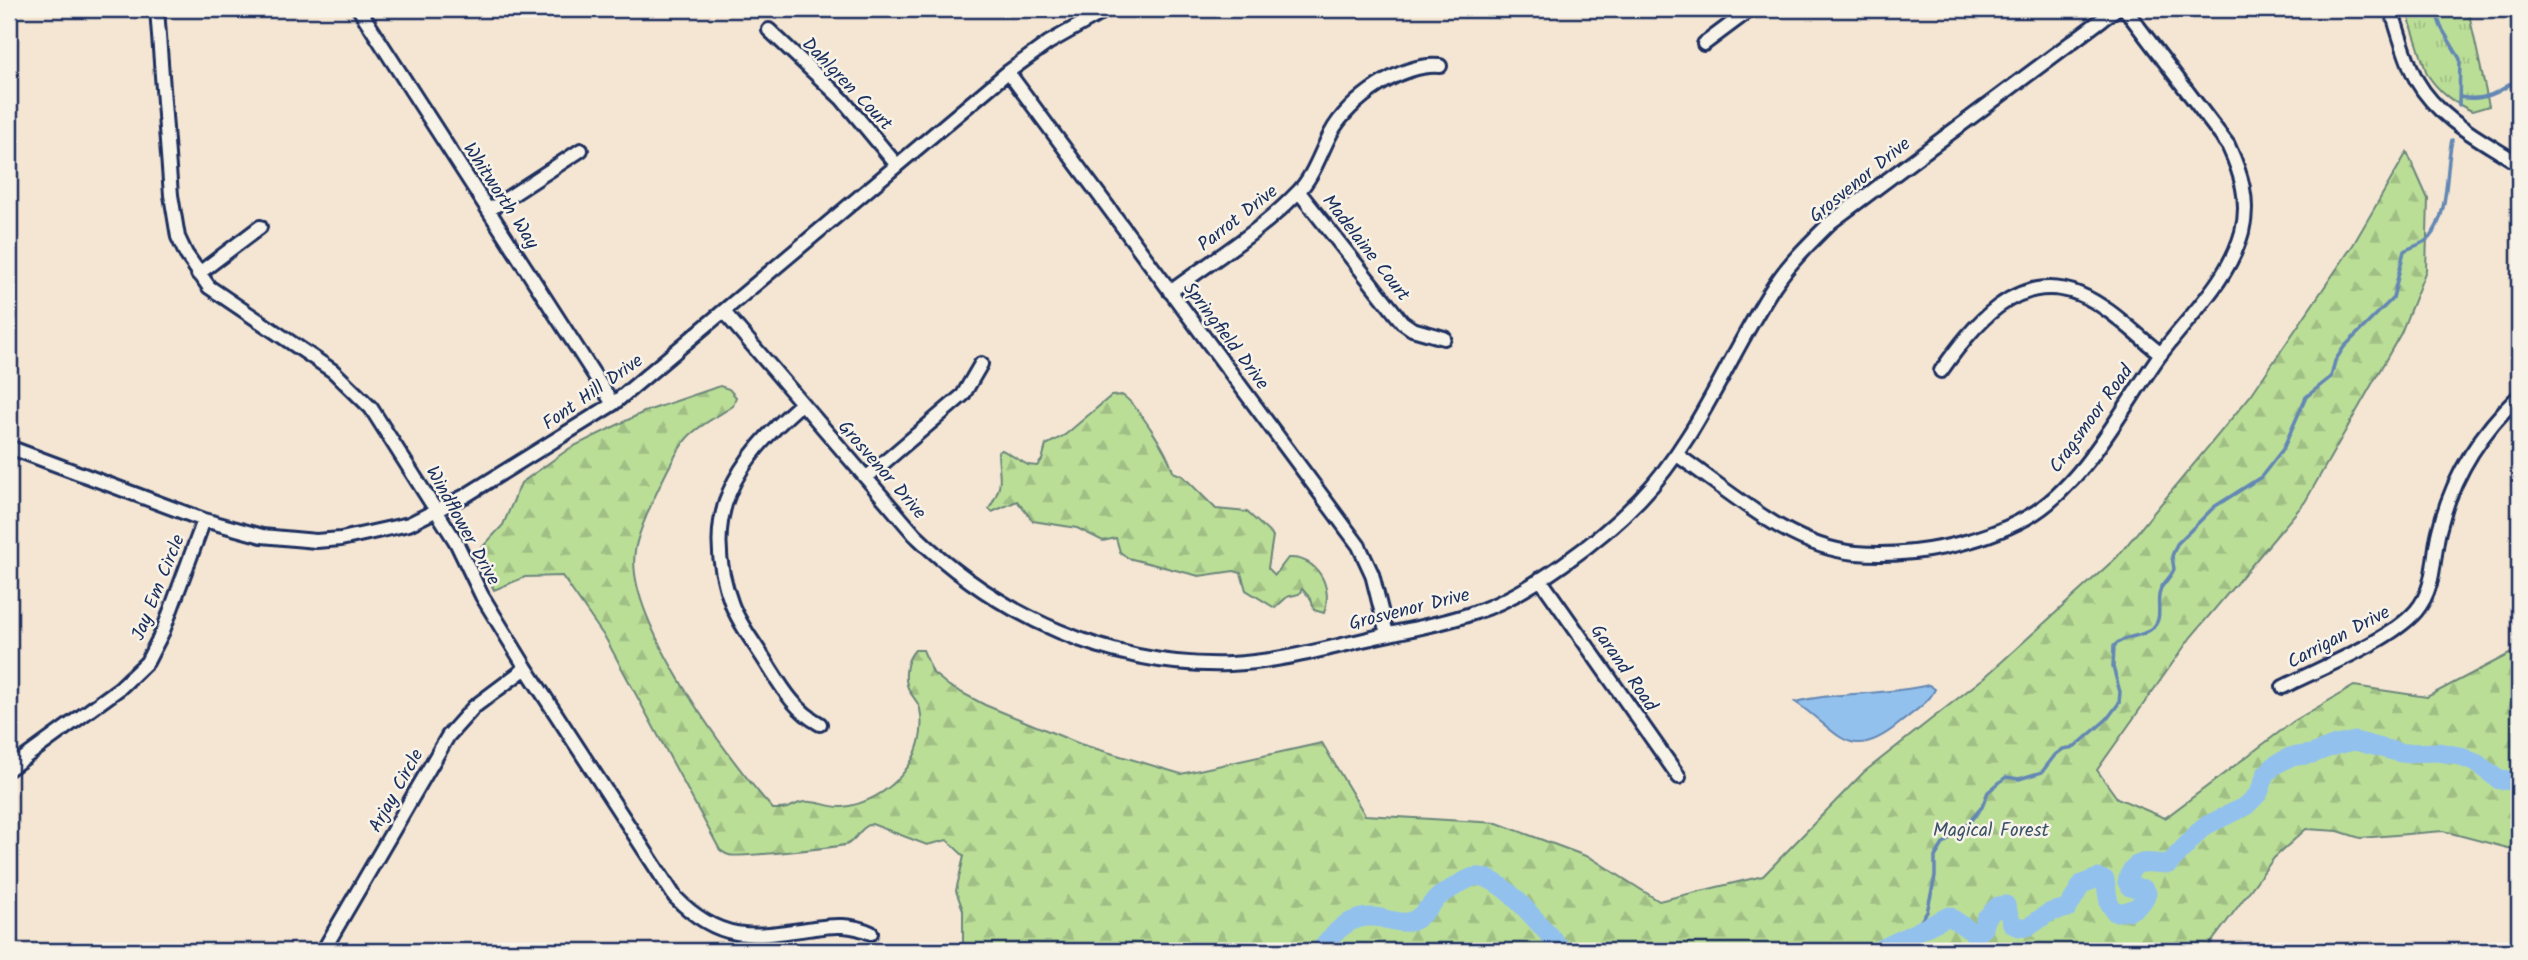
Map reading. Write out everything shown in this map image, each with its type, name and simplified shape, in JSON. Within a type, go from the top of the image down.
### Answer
[{"type":"street","name":"Windflower Drive","points":[[157,9],[174,218],[186,254],[198,274],[228,302],[332,371],[354,390],[385,429],[438,512],[482,596],[526,668],[675,897],[702,922],[737,935],[755,936],[832,926],[861,928],[872,933]]},
{"type":"street","name":"Whitworth Way","points":[[359,9],[613,404]]},
{"type":"street","name":"Font Hill Drive","points":[[9,447],[204,520],[262,536],[316,541],[367,536],[410,524],[438,512],[613,404],[1008,72],[1088,14],[1108,9]]},
{"type":"street","points":[[1704,44],[1751,9]]},
{"type":"street","name":"Grosvenor Drive","points":[[724,312],[915,535],[968,581],[1033,620],[1105,648],[1190,663],[1230,664],[1272,660],[1478,612],[1540,579],[1617,521],[1640,499],[1677,455],[1774,286],[1831,222],[2116,9]]},
{"type":"street","name":"Cragsmoor Road","points":[[1677,455],[1778,525],[1804,539],[1833,549],[1886,554],[1954,543],[2000,530],[2028,517],[2057,495],[2080,470],[2161,354],[2223,274],[2235,252],[2245,209],[2244,187],[2228,145],[2125,9]]},
{"type":"street","points":[[2391,9],[2409,66],[2429,97],[2456,123],[2519,164]]},
{"type":"street","name":"Dahlgren Court","points":[[769,30],[842,99],[897,164]]},
{"type":"street","name":"Parrot Drive","points":[[1171,292],[1276,213],[1299,192],[1311,176],[1331,132],[1348,108],[1404,71],[1416,66],[1440,66]]},
{"type":"street","name":"Springfield Drive","points":[[1008,72],[1359,546],[1372,574],[1387,634]]},
{"type":"street","points":[[489,210],[581,150]]},
{"type":"street","name":"Madelaine Court","points":[[1299,192],[1402,322],[1412,329],[1444,338]]},
{"type":"street","points":[[198,274],[260,227]]},
{"type":"street","points":[[1941,371],[1967,335],[1995,307],[2032,291],[2055,289],[2077,293],[2096,304],[2161,354]]},
{"type":"street","points":[[867,477],[963,395],[981,364]]},
{"type":"street","name":"Carrigan Drive","points":[[2283,688],[2394,630],[2416,610],[2431,586],[2438,536],[2454,483],[2481,437],[2519,396]]},
{"type":"street","points":[[801,404],[751,452],[732,484],[720,534],[721,558],[733,607],[745,629],[789,698],[820,724]]},
{"type":"street","name":"Jay Em Circle","points":[[9,769],[120,688],[147,662],[163,631],[204,520]]},
{"type":"street","name":"Garand Road","points":[[1540,579],[1679,776]]},
{"type":"street","name":"Arjay Circle","points":[[323,951],[448,736],[474,708],[526,668]]},
{"type":"green space","points":[[2406,9],[2468,9],[2489,106],[2472,111],[2452,100],[2436,86],[2427,74]]},
{"type":"green space","name":"Magical Forest","points":[[2407,152],[2428,199],[2426,270],[2401,333],[2305,502],[2191,637],[2097,770],[2117,798],[2165,818],[2294,721],[2354,686],[2427,697],[2519,649],[2519,851],[2443,831],[2360,838],[2338,831],[2306,829],[2274,858],[2205,951],[966,951],[963,943],[963,910],[956,891],[964,856],[947,840],[927,845],[872,824],[848,844],[736,856],[720,850],[606,639],[562,576],[525,577],[494,590],[476,554],[503,525],[521,483],[570,448],[644,412],[720,386],[729,389],[736,397],[733,406],[694,432],[682,444],[649,509],[638,540],[635,551],[636,579],[646,612],[662,649],[683,687],[731,758],[773,809],[809,802],[837,807],[859,803],[890,786],[902,774],[919,744],[921,727],[920,709],[907,685],[906,669],[915,650],[923,650],[933,673],[949,686],[985,705],[1080,744],[1181,774],[1322,743],[1365,815],[1497,823],[1591,858],[1659,901],[1763,876],[1864,772],[1985,677],[2117,557],[2251,395],[2353,245]]},
{"type":"green space","points":[[1122,395],[1136,408],[1152,430],[1173,472],[1183,476],[1216,509],[1247,512],[1273,536],[1268,568],[1275,575],[1288,558],[1307,562],[1315,568],[1321,575],[1327,593],[1324,613],[1314,610],[1311,599],[1302,589],[1299,594],[1287,597],[1275,608],[1246,590],[1241,573],[1234,571],[1199,576],[1128,558],[1120,552],[1116,538],[1103,541],[1077,528],[1033,521],[1017,501],[992,512],[989,509],[999,487],[998,452],[1002,450],[1028,465],[1037,466],[1042,460],[1046,445],[1065,435],[1111,396]]},
{"type":"water","points":[[1929,685],[1935,689],[1924,703],[1882,736],[1868,742],[1844,740],[1795,702],[1828,696],[1895,691]]},
{"type":"waterway","points":[[2435,9],[2441,27],[2460,59],[2459,105]]},
{"type":"waterway","points":[[2460,97],[2491,95],[2519,78]]},
{"type":"waterway","points":[[1911,935],[1927,912],[1935,877],[1935,857],[1943,844],[1982,807],[1988,792],[2006,777],[2019,779],[2042,772],[2055,755],[2063,749],[2075,747],[2107,719],[2119,703],[2120,692],[2113,667],[2114,646],[2155,626],[2159,616],[2159,593],[2174,569],[2172,556],[2177,544],[2214,507],[2261,477],[2283,449],[2306,397],[2331,377],[2335,361],[2344,347],[2393,298],[2404,251],[2427,240],[2436,228],[2444,204],[2452,140]]},
{"type":"waterway","points":[[1877,951],[1949,916],[1975,934],[1983,929],[1985,919],[1998,906],[2006,905],[2012,924],[2027,927],[2049,913],[2068,908],[2082,884],[2098,878],[2105,880],[2109,903],[2115,912],[2135,908],[2147,893],[2144,889],[2130,887],[2127,882],[2133,868],[2143,863],[2169,864],[2203,827],[2246,806],[2259,793],[2266,774],[2275,765],[2290,757],[2312,754],[2336,745],[2355,741],[2401,753],[2439,752],[2459,756],[2478,764],[2499,780],[2516,781],[2519,787]]},
{"type":"waterway","points":[[1320,951],[1332,936],[1353,920],[1371,917],[1413,921],[1441,895],[1474,877],[1485,878],[1510,893],[1564,951]]}]
